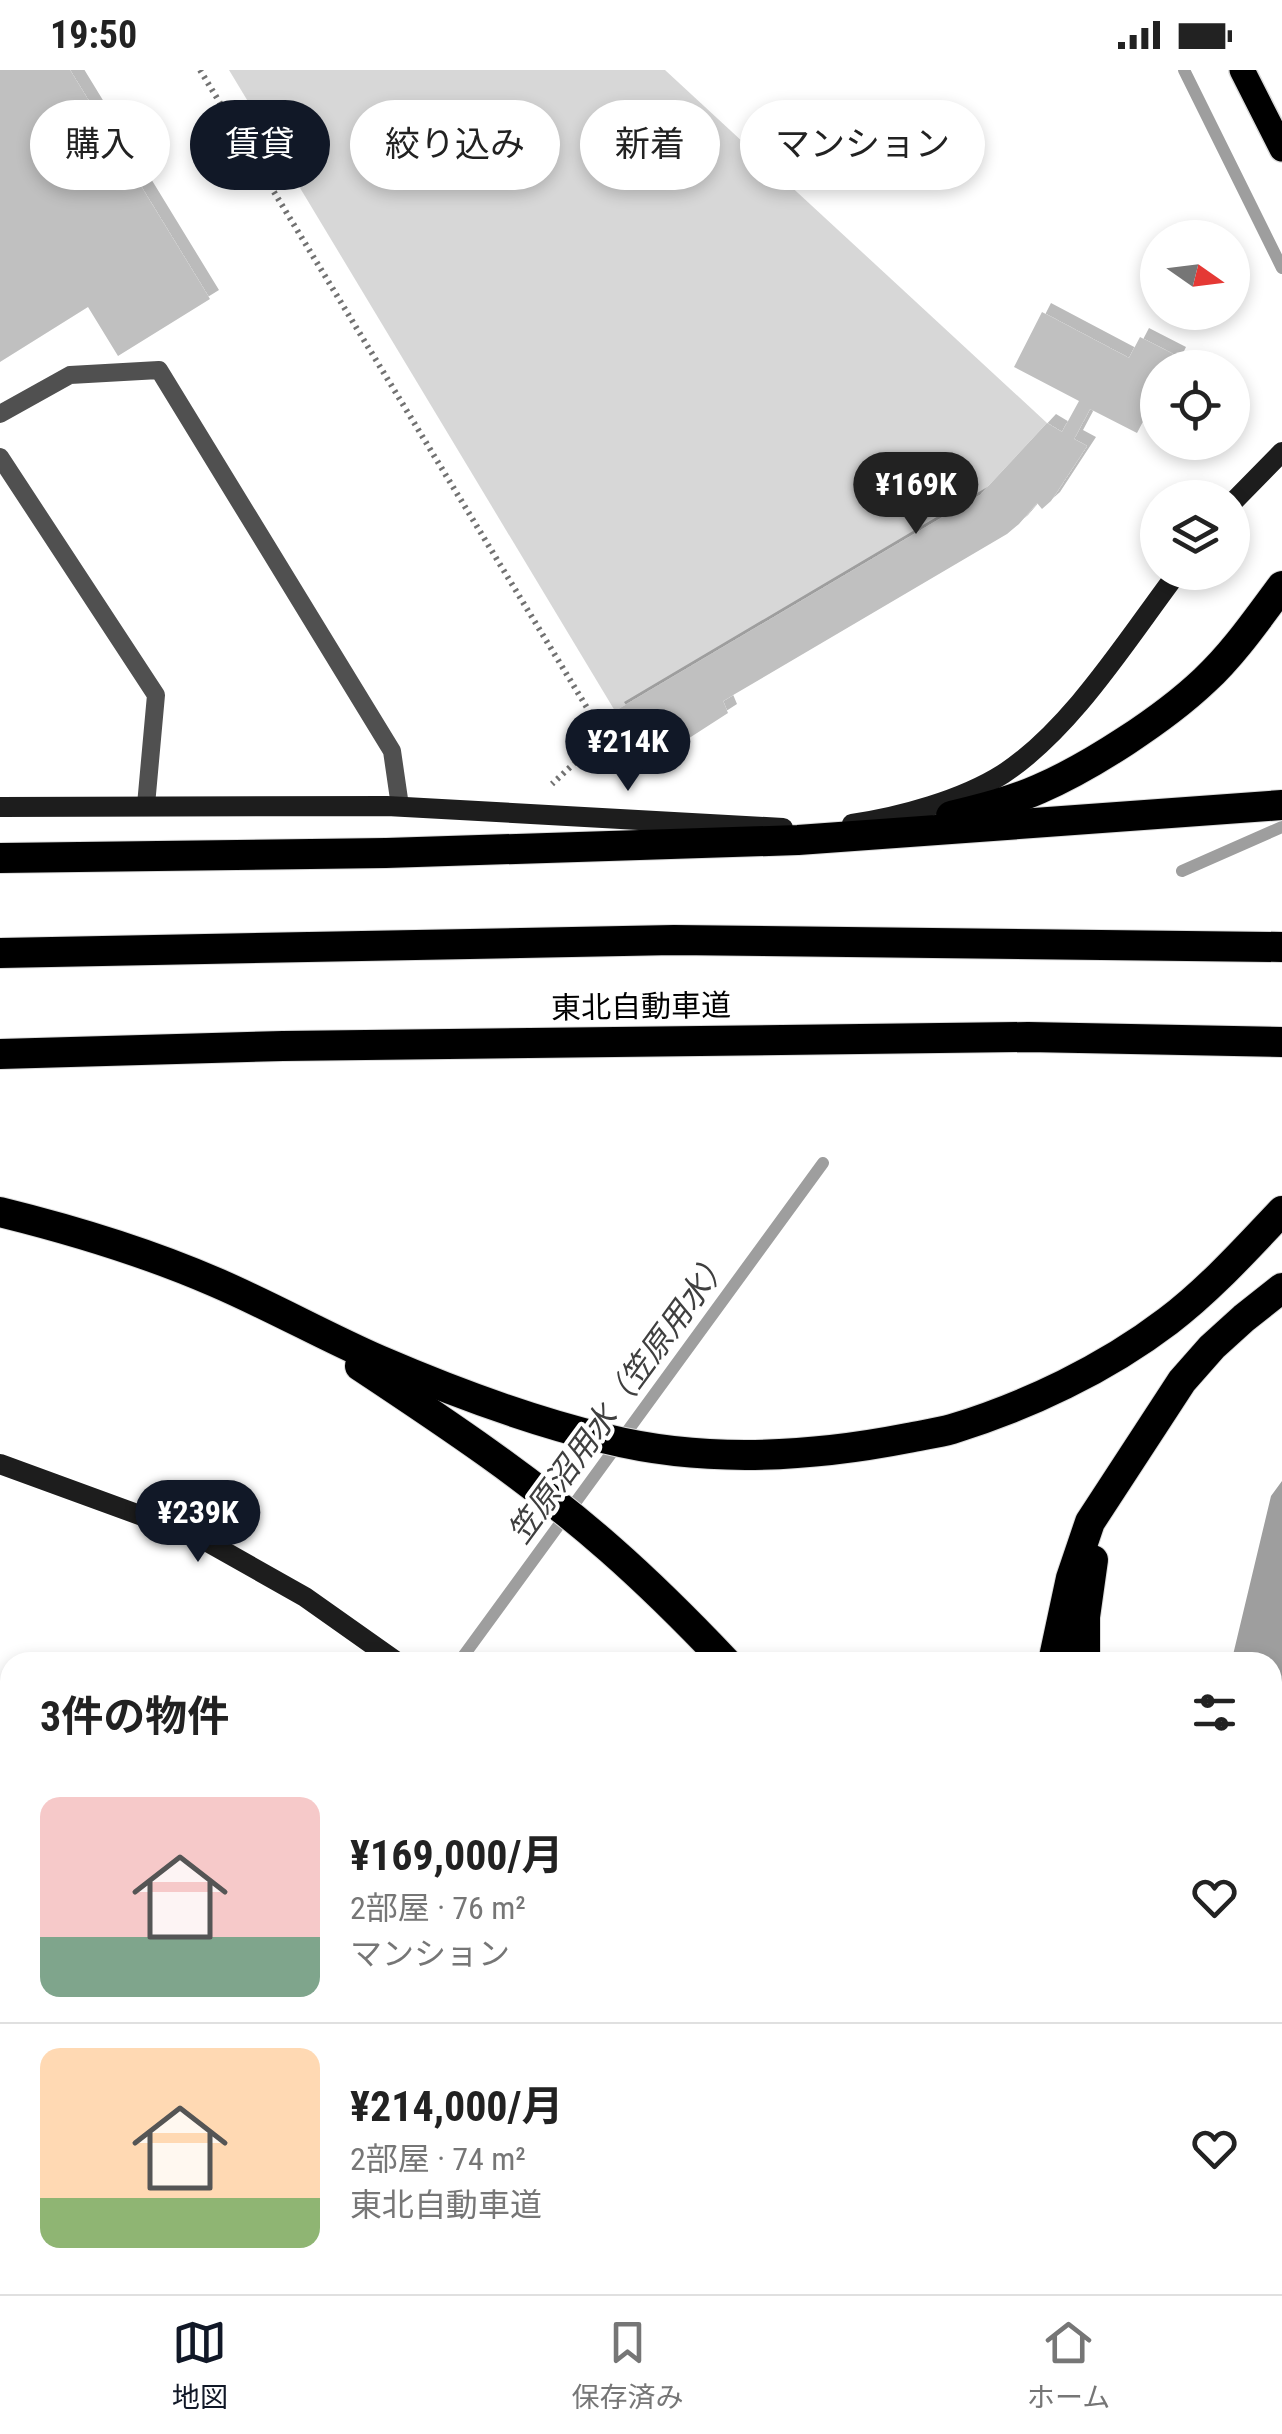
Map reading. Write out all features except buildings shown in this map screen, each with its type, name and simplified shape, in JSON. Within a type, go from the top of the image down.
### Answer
[{"type":"highway","points":[[870,834],[1038,790],[1093,760],[1167,712],[1206,679],[1282,586]]},
{"type":"highway","points":[[0,858],[386,853],[798,840],[1282,805]]},
{"type":"highway","points":[[0,953],[674,940],[1282,947]]},
{"type":"highway","name":"東北自動車道","points":[[0,1054],[283,1046],[1028,1037],[1282,1042]]},
{"type":"highway","points":[[0,1212],[130,1249],[215,1282],[379,1360],[539,1420],[610,1440],[688,1452],[781,1454],[864,1446],[950,1429],[1032,1398],[1102,1364],[1168,1320],[1282,1211]]},
{"type":"highway","points":[[1055,1652],[1070,1578],[1090,1522],[1182,1381],[1212,1347],[1282,1288]]},
{"type":"highway","points":[[283,1314],[508,1469],[608,1548],[716,1652]]},
{"type":"highway","points":[[1085,1652],[1089,1582],[1100,1530],[1117,1481]]},
{"type":"main road","points":[[1242,70],[1282,149]]},
{"type":"street","points":[[1250,485],[1282,452]]},
{"type":"street","points":[[0,807],[400,806],[794,828],[862,822],[918,809],[1002,775],[1038,747],[1089,690],[1164,590]]},
{"type":"street","points":[[0,1464],[197,1536],[305,1597],[383,1652]]},
{"type":"lane","points":[[0,414],[70,375],[159,370],[392,751],[400,806]]},
{"type":"lane","points":[[0,457],[156,695],[146,805]]},
{"type":"path","points":[[200,70],[592,716],[594,746],[523,814]]},
{"type":"shaded area","points":[[229,70],[665,70],[697,100],[580,100],[580,190],[720,190],[720,121],[740,139],[740,190],[795,190],[1047,423],[980,495],[615,711],[301,190],[330,190],[330,100],[247,100]]},
{"type":"shaded area","points":[[1282,1481],[1282,1652],[1234,1652],[1271,1496]]},
{"type":"waterway","name":"笠原沼用水（笠原用水）","points":[[1184,70],[1282,268]]},
{"type":"waterway","name":"笠原沼用水（笠原用水）","points":[[1182,871],[1282,827]]},
{"type":"waterway","name":"笠原沼用水（笠原用水）","points":[[466,1652],[823,1163]]}]
